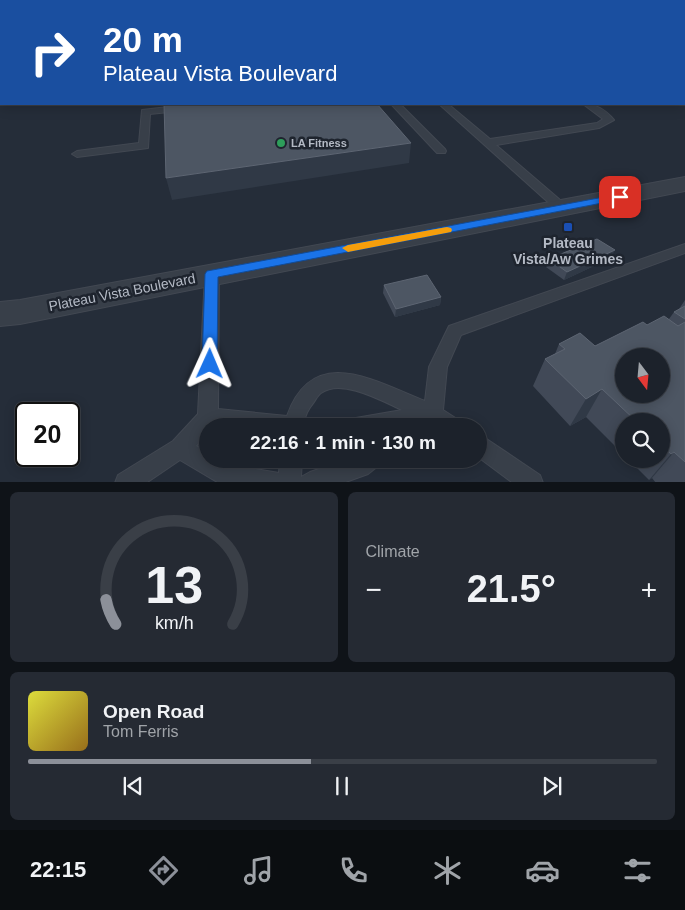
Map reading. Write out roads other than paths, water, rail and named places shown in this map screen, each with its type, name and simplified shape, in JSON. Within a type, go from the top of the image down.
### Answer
[{"type":"street","name":"Plateau Vista Boulevard","points":[[0,314],[20,312],[685,184]]},
{"type":"lane","points":[[77,154],[144,146],[145,108],[197,105]]},
{"type":"lane","points":[[396,105],[441,151]]},
{"type":"lane","points":[[444,105],[562,208]]},
{"type":"lane","points":[[487,143],[600,125],[609,120],[603,113],[589,105]]},
{"type":"lane","points":[[427,418],[432,414],[438,367],[455,331],[685,248]]},
{"type":"lane","points":[[126,482],[180,448],[208,417],[212,274]]},
{"type":"lane","points":[[296,418],[301,403],[314,387],[331,381],[357,382],[438,418]]},
{"type":"lane","points":[[407,418],[432,414]]},
{"type":"lane","points":[[208,417],[218,418]]},
{"type":"lane","points":[[180,448],[229,476],[276,482]]},
{"type":"lane","points":[[487,451],[532,482]]},
{"type":"lane","points":[[290,482],[291,468]]},
{"type":"lane","points":[[310,482],[354,468]]},
{"type":"place","name":"LA Fitness","points":[[281,143]]},
{"type":"place","name":"Plateau Vista/Aw Grimes","points":[[568,227]]}]
